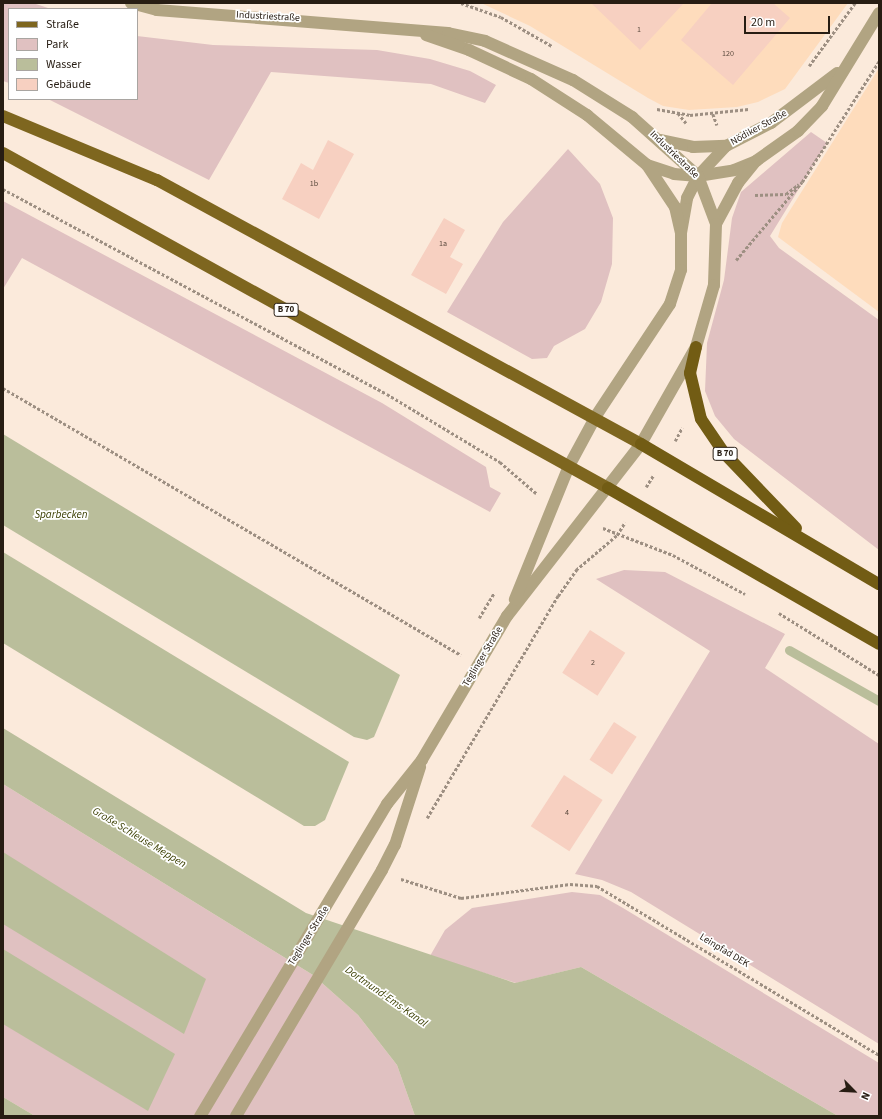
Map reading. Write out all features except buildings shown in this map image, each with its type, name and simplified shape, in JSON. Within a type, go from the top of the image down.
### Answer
[{"type":"highway","name":"B 70","points":[[696,347],[690,373],[701,419],[724,454],[807,539]]},
{"type":"highway","name":"B 70","points":[[641,444],[807,539],[879,584]]},
{"type":"highway","name":"B 70","points":[[608,488],[879,644]]},
{"type":"main road","name":"B 70","points":[[3,116],[157,180],[596,416],[641,444]]},
{"type":"main road","name":"B 70","points":[[3,153],[608,488]]},
{"type":"street","name":"Industriestraße","points":[[131,3],[157,10],[448,32],[514,52],[614,104],[661,140],[698,176],[716,224],[714,285],[696,347],[641,444],[608,488]]},
{"type":"street","name":"Nödiker Straße","points":[[647,166],[674,174],[698,176],[734,170],[756,161],[798,132],[822,106],[842,68],[879,13]]},
{"type":"street","name":"Industriestraße","points":[[406,29],[469,50],[531,79],[586,115],[647,166],[676,207],[681,233],[681,270],[670,304],[596,416],[569,466]]},
{"type":"street","name":"Nödiker Straße","points":[[661,140],[693,147],[726,146],[777,120],[842,68]]},
{"type":"street","points":[[681,233],[687,198],[698,176],[726,146]]},
{"type":"street","name":"Nödiker Straße","points":[[716,224],[738,183],[756,161]]},
{"type":"street","name":"Teglinger Straße","points":[[508,616],[569,466]]},
{"type":"street","name":"Teglinger Straße","points":[[200,1116],[325,911],[387,804],[422,760],[508,616],[608,488]]},
{"type":"street","name":"Teglinger Straße","points":[[236,1116],[360,910],[395,845],[422,760]]},
{"type":"path","points":[[803,74],[855,3]]},
{"type":"path","points":[[734,263],[802,182],[879,61]]},
{"type":"path","points":[[662,111],[713,114],[752,108]]},
{"type":"path","points":[[747,193],[768,197],[786,194],[802,182]]},
{"type":"path","points":[[3,189],[387,394],[500,462]]},
{"type":"path","points":[[3,388],[478,666]]},
{"type":"path","points":[[424,823],[558,596],[590,555],[611,539],[617,535],[673,555],[748,595]]},
{"type":"path","points":[[775,611],[879,674]]},
{"type":"path","name":"Leinpfad DEK","points":[[396,877],[461,898],[552,888],[570,884],[597,886],[621,898],[879,1055]]},
{"type":"shaded area","points":[[481,3],[848,3],[785,89],[758,102],[737,107],[689,110],[663,106],[530,26]]},
{"type":"shaded area","points":[[879,68],[879,312],[778,237],[782,223]]},
{"type":"green space","points":[[3,3],[33,3],[48,8],[8,8],[8,83],[3,81]]},
{"type":"green space","points":[[138,36],[213,45],[377,50],[430,59],[470,71],[496,85],[485,103],[431,84],[271,72],[209,180],[50,100],[138,100]]},
{"type":"green space","points":[[811,132],[827,143],[770,236],[779,248],[879,320],[879,550],[734,439],[715,416],[705,391],[707,343],[724,280],[732,218],[741,192]]},
{"type":"green space","points":[[568,149],[600,184],[613,218],[612,264],[601,302],[585,329],[554,346],[547,358],[532,359],[447,312],[503,222]]},
{"type":"green space","points":[[3,201],[382,403],[486,467],[490,487],[501,493],[490,512],[22,258],[3,289]]},
{"type":"green space","points":[[624,570],[665,572],[785,634],[765,668],[879,744],[879,1044],[631,892],[602,880],[575,874],[710,651],[596,579]]},
{"type":"green space","points":[[3,784],[313,975],[358,1015],[397,1065],[415,1116],[35,1116],[3,1097]]},
{"type":"green space","points":[[572,892],[600,895],[879,1063],[879,1116],[838,1116],[581,967],[516,983],[430,956],[445,930],[472,908]]},
{"type":"water","name":"Sparbecken","points":[[3,434],[400,675],[374,737],[367,740],[354,737],[3,525]]},
{"type":"water","points":[[3,552],[349,762],[325,820],[315,826],[304,826],[3,643]]},
{"type":"water","points":[[3,728],[306,913],[515,983],[581,967],[838,1116],[415,1116],[397,1065],[358,1015],[313,975],[3,784]]},
{"type":"water","points":[[3,852],[206,979],[184,1034],[3,924]]},
{"type":"water","points":[[3,949],[175,1054],[148,1111],[3,1024]]},
{"type":"water","points":[[3,1097],[35,1116],[3,1116]]},
{"type":"waterway","points":[[789,650],[879,701]]},
{"type":"water label","name":"Große Schleuse Meppen","points":[[139,838]]},
{"type":"water label","name":"Dortmund-Ems-Kanal","points":[[386,997]]}]
